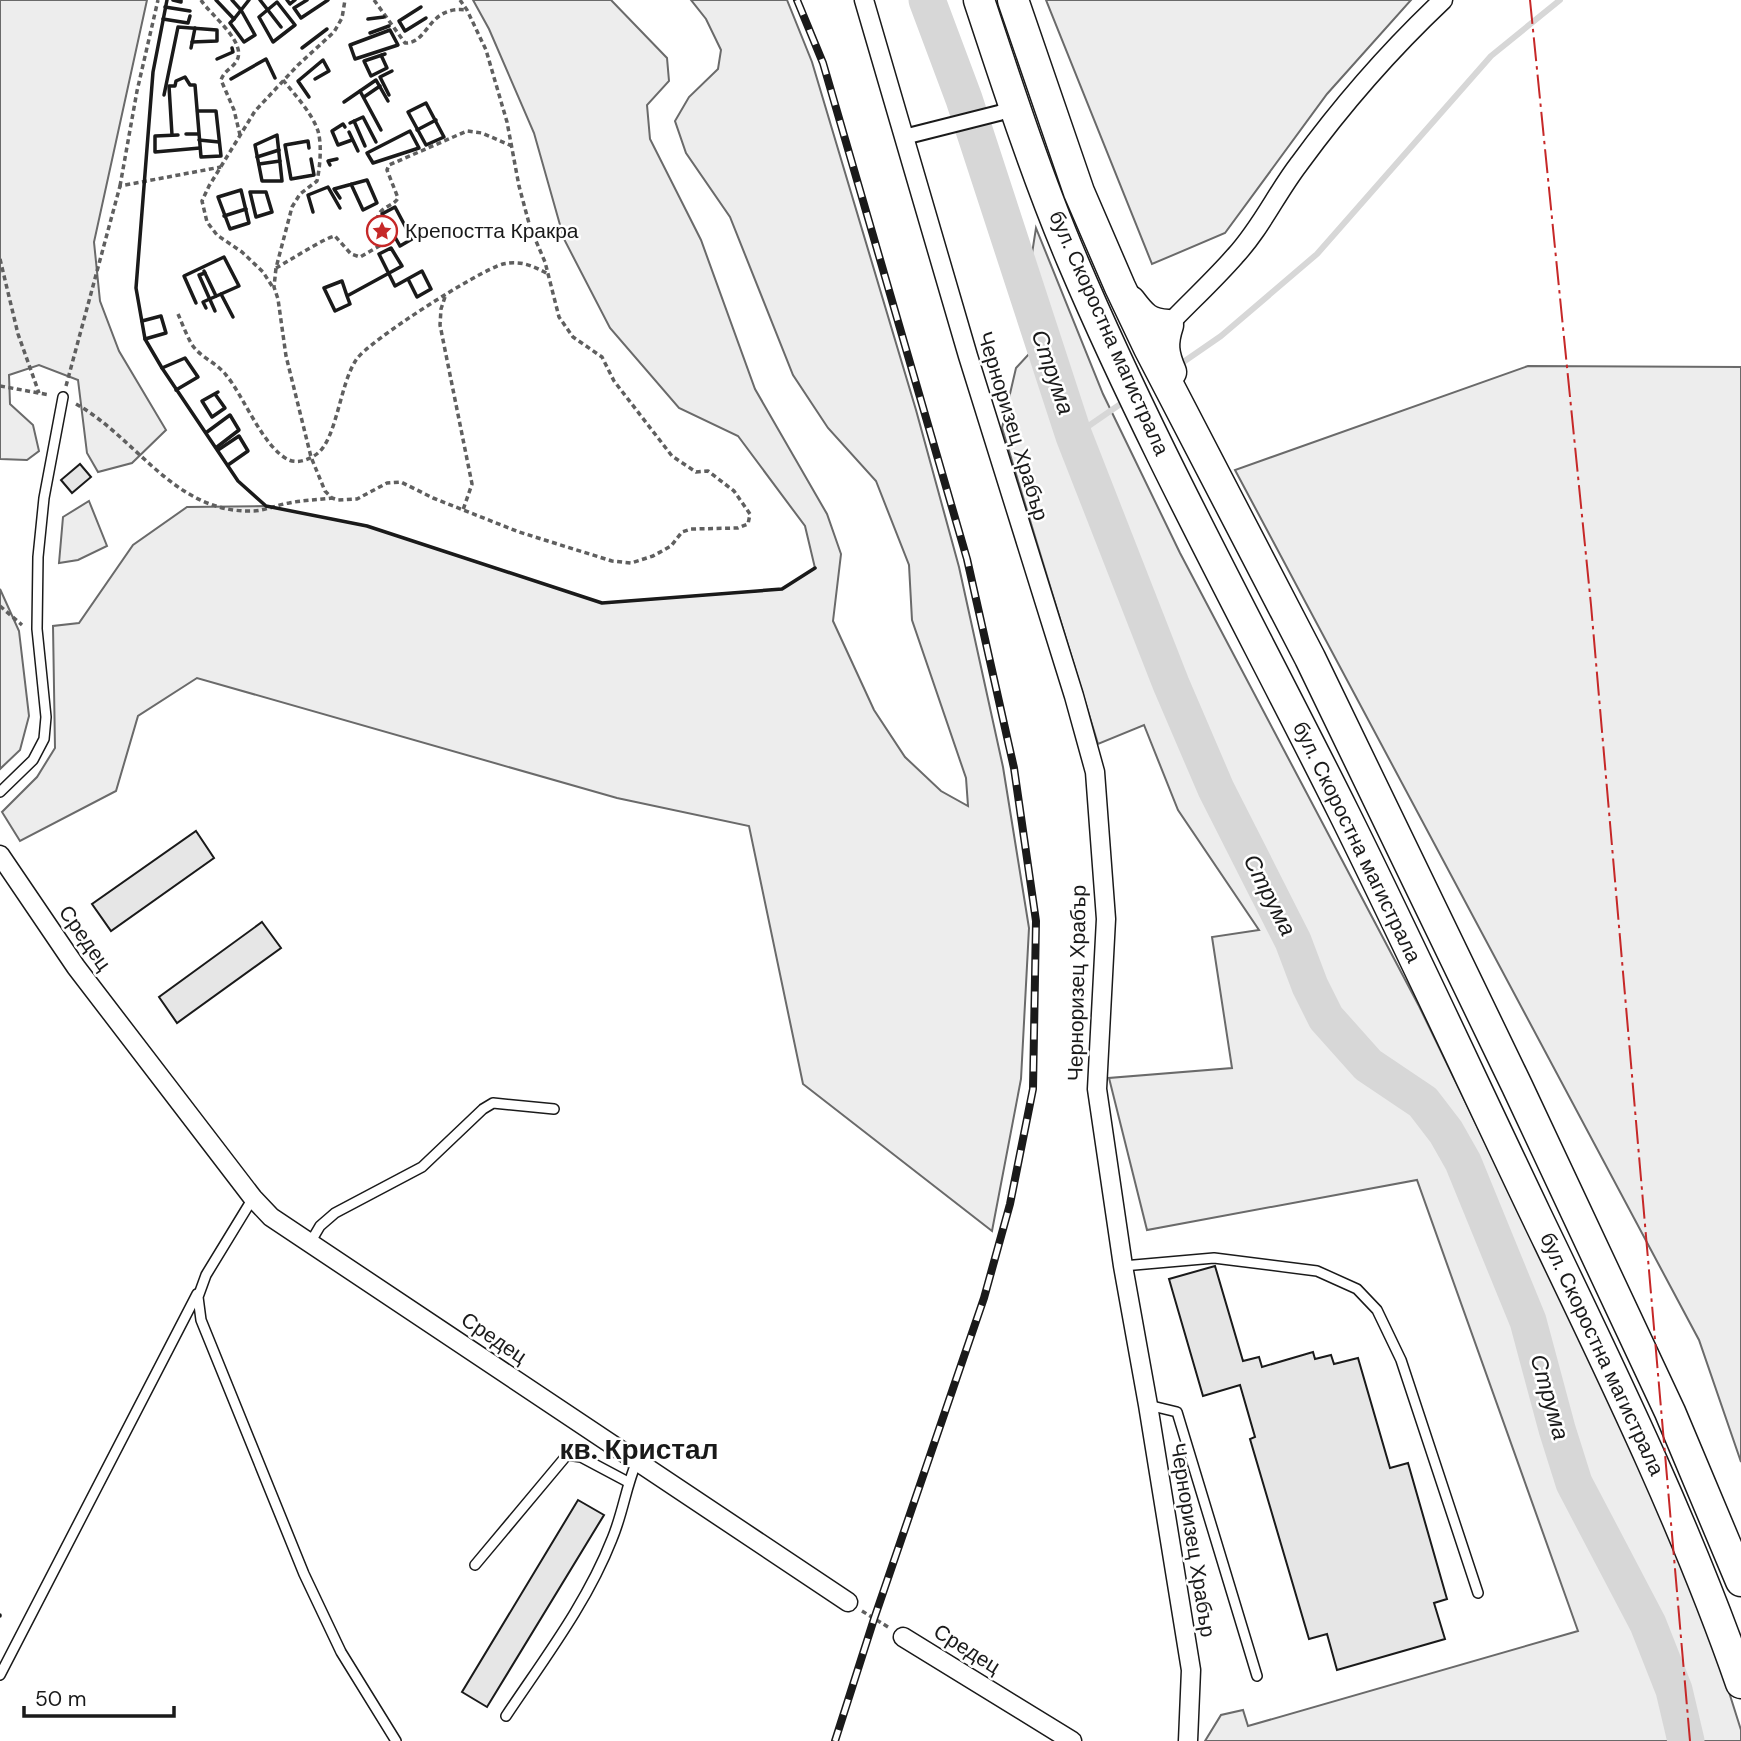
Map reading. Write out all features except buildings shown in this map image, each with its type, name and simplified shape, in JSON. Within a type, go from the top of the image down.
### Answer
[{"type":"highway","name":"бул. Скоростна магистрала","points":[[979,0],[1007,110],[1122,372],[1345,816],[1603,1355],[1663,1483],[1724,1633],[1741,1683]]},
{"type":"highway","name":"бул. Скоростна магистрала","points":[[1013,0],[1079,192],[1120,288],[1310,659],[1517,1086],[1670,1412],[1741,1581]]},
{"type":"highway","points":[[1120,288],[1143,318],[1153,324],[1168,325],[1162,341],[1164,356],[1228,500]]},
{"type":"street","name":"Черноризец Храбър","points":[[864,0],[968,356],[1074,696],[1095,772],[1106,919],[1097,1089],[1123,1266],[1191,1670],[1188,1741]]},
{"type":"street","points":[[1168,325],[1236,255],[1265,218],[1297,166],[1357,87],[1443,0]]},
{"type":"street","points":[[904,137],[1007,110]]},
{"type":"street","name":"Средец","points":[[0,855],[76,967],[253,1198],[271,1216],[848,1602]]},
{"type":"street","name":"Средец","points":[[903,1637],[1072,1741]]},
{"type":"lane","points":[[0,792],[33,760],[44,739],[46,717],[37,629],[38,557],[44,498],[63,397]]},
{"type":"lane","points":[[310,1243],[320,1226],[335,1213],[422,1167],[483,1109],[493,1103],[554,1109]]},
{"type":"lane","points":[[0,1675],[140,1408],[206,1275],[253,1198]]},
{"type":"lane","points":[[1123,1266],[1214,1258],[1317,1272],[1357,1289],[1377,1310],[1401,1360],[1478,1593]]},
{"type":"lane","points":[[206,1275],[198,1297],[201,1320],[241,1421],[304,1574],[336,1641],[396,1741]]},
{"type":"lane","points":[[1148,1405],[1178,1412],[1257,1676]]},
{"type":"lane","points":[[475,1565],[567,1455],[581,1457],[628,1482]]},
{"type":"lane","points":[[506,1716],[579,1606],[612,1539],[625,1501],[628,1482],[637,1461]]},
{"type":"path","points":[[63,397],[120,186],[137,91],[158,0]]},
{"type":"path","points":[[201,0],[224,26],[239,50],[237,61],[223,73],[221,80],[234,110],[240,135]]},
{"type":"path","points":[[332,498],[325,491],[311,457],[286,356],[274,288],[242,252],[217,235],[207,222],[202,201],[255,111],[283,80],[334,32],[342,18],[345,0]]},
{"type":"path","points":[[373,0],[405,43],[419,39],[435,18],[445,11],[454,8],[467,10]]},
{"type":"path","points":[[0,386],[63,397],[89,411],[166,479],[210,506],[228,510],[254,512],[290,502],[332,498],[357,499],[387,483],[401,482],[433,498],[519,532],[612,561],[631,563],[653,556],[671,546],[682,532],[691,529],[738,528],[748,524],[750,514],[734,491],[708,471],[696,472],[672,456],[614,381],[602,356],[573,337],[559,317],[548,274],[530,227],[519,186],[508,122],[486,50],[460,0]]},
{"type":"path","points":[[274,288],[276,268],[292,207],[300,194],[317,181],[320,167],[318,132],[299,99],[283,80]]},
{"type":"path","points":[[276,268],[330,236],[335,236],[351,254],[360,257],[383,244],[386,235],[378,216],[380,211],[398,198],[387,170],[389,165],[467,131],[482,133],[512,146]]},
{"type":"path","points":[[120,186],[220,167]]},
{"type":"path","points":[[0,259],[18,334],[39,393]]},
{"type":"path","points":[[178,314],[192,345],[203,356],[217,364],[233,383],[248,411],[276,450],[290,461],[303,461],[323,448],[332,429],[347,376],[358,356],[423,309],[502,264],[531,264],[548,274]]},
{"type":"path","points":[[446,295],[441,309],[440,325],[472,484],[463,510]]},
{"type":"path","points":[[0,606],[24,627]]},
{"type":"path","name":"Средец","points":[[848,1602],[903,1637]]},
{"type":"shaded area","points":[[0,0],[147,0],[94,242],[100,301],[119,351],[166,430],[132,463],[98,472],[87,453],[78,380],[39,365],[9,375],[10,404],[33,425],[39,451],[27,460],[0,459]]},
{"type":"shaded area","points":[[473,0],[611,0],[667,58],[669,81],[647,105],[650,139],[701,240],[755,389],[827,514],[841,554],[833,621],[874,710],[905,757],[941,791],[968,806],[966,778],[912,620],[909,565],[876,481],[828,428],[793,375],[730,217],[686,153],[675,121],[689,97],[718,69],[721,50],[706,19],[691,0],[787,0],[812,62],[916,410],[959,567],[1003,767],[1029,928],[1021,1079],[992,1231],[803,1084],[749,826],[617,798],[197,678],[138,716],[116,791],[20,841],[2,812],[37,777],[55,748],[53,626],[79,623],[133,545],[187,507],[266,506],[367,526],[602,603],[782,589],[815,568],[805,526],[738,436],[679,408],[610,328],[564,239],[534,133],[489,29]]},
{"type":"shaded area","points":[[1046,0],[1411,0],[1327,94],[1225,233],[1152,264]]},
{"type":"shaded area","points":[[1036,228],[1103,394],[1180,553],[1419,1006],[1634,1451],[1710,1632],[1741,1730],[1741,1741],[1205,1741],[1221,1715],[1243,1710],[1248,1726],[1578,1631],[1417,1180],[1147,1230],[1109,1078],[1232,1068],[1212,937],[1259,930],[1178,810],[1144,725],[1098,744],[1002,428],[1016,368],[1053,328],[1031,260]]},
{"type":"shaded area","points":[[1528,366],[1741,367],[1741,1462],[1699,1340],[1235,470]]},
{"type":"shaded area","points":[[89,501],[107,546],[78,560],[59,563],[63,517]]},
{"type":"shaded area","points":[[0,589],[19,631],[29,716],[20,750],[0,769]]},
{"type":"waterway","name":"Струма","points":[[927,0],[964,99],[1074,436],[1171,684],[1216,789],[1293,941],[1310,986],[1326,1018],[1368,1065],[1423,1102],[1446,1132],[1463,1162],[1528,1321],[1574,1483],[1648,1624],[1674,1690],[1686,1741]]},
{"type":"waterway","points":[[1179,365],[1221,336],[1317,254],[1491,56],[1560,0]]},
{"type":"waterway","points":[[1074,436],[1119,405]]},
{"type":"railway","points":[[797,0],[823,63],[967,559],[1014,768],[1036,921],[1033,1089],[1010,1204],[984,1298],[835,1741]]},
{"type":"wall","points":[[167,0],[153,72],[136,288],[145,339],[238,481],[266,506],[367,526],[602,603],[782,589],[815,568]]},
{"type":"wall","points":[[173,0],[181,0]]},
{"type":"wall","points":[[216,0],[234,19],[249,0]]},
{"type":"wall","points":[[232,0],[255,35],[244,42],[230,23],[234,19]]},
{"type":"wall","points":[[260,0],[281,27]]},
{"type":"wall","points":[[287,0],[290,4],[295,0]]},
{"type":"wall","points":[[307,0],[294,8],[301,18],[328,0]]},
{"type":"wall","points":[[277,2],[295,25],[273,42],[259,17],[277,2]]},
{"type":"wall","points":[[165,7],[190,11]]},
{"type":"wall","points":[[421,7],[399,21],[405,31],[426,18]]},
{"type":"wall","points":[[163,19],[188,23],[190,16]]},
{"type":"wall","points":[[368,19],[384,17]]},
{"type":"wall","points":[[370,33],[389,26]]},
{"type":"wall","points":[[164,95],[178,27],[217,30],[217,41],[192,42]]},
{"type":"wall","points":[[191,48],[195,28]]},
{"type":"wall","points":[[302,48],[327,29]]},
{"type":"wall","points":[[390,30],[398,45],[355,59],[350,45],[390,30]]},
{"type":"wall","points":[[217,59],[233,52],[232,48]]},
{"type":"wall","points":[[381,55],[387,68],[371,76],[364,61],[385,54]]},
{"type":"wall","points":[[231,79],[266,59],[275,78]]},
{"type":"wall","points":[[309,97],[298,81],[323,60],[329,71],[315,79]]},
{"type":"wall","points":[[389,95],[380,77],[392,71]]},
{"type":"wall","points":[[172,135],[169,86],[175,86],[176,81],[185,77],[190,85],[195,85],[201,157],[221,156],[216,111],[197,111]]},
{"type":"wall","points":[[344,102],[376,80],[388,101]]},
{"type":"wall","points":[[364,97],[380,86]]},
{"type":"wall","points":[[360,91],[381,130]]},
{"type":"wall","points":[[426,103],[444,137],[426,145],[408,112],[426,103]]},
{"type":"wall","points":[[350,123],[363,117],[376,142]]},
{"type":"wall","points":[[417,130],[436,120]]},
{"type":"wall","points":[[354,121],[365,146]]},
{"type":"wall","points":[[345,127],[343,124],[332,131],[338,145],[352,140]]},
{"type":"wall","points":[[410,131],[419,148],[373,163],[367,153],[410,131]]},
{"type":"wall","points":[[349,132],[358,151]]},
{"type":"wall","points":[[186,134],[198,134]]},
{"type":"wall","points":[[178,135],[155,136],[155,152],[200,148]]},
{"type":"wall","points":[[277,135],[282,181],[262,181],[255,145],[277,135]]},
{"type":"wall","points":[[199,140],[219,142]]},
{"type":"wall","points":[[309,148],[308,141],[285,145],[291,179],[314,175],[311,159]]},
{"type":"wall","points":[[257,157],[279,150]]},
{"type":"wall","points":[[330,165],[328,161],[337,159]]},
{"type":"wall","points":[[259,164],[280,161]]},
{"type":"wall","points":[[340,198],[334,189],[367,180],[377,203],[363,210],[351,184]]},
{"type":"wall","points":[[313,212],[308,195],[328,187],[340,208]]},
{"type":"wall","points":[[241,190],[249,223],[230,229],[218,197],[241,190]]},
{"type":"wall","points":[[250,192],[266,192],[272,212],[256,217],[250,192]]},
{"type":"wall","points":[[395,207],[412,239],[400,246],[382,214],[395,207]]},
{"type":"wall","points":[[224,216],[246,209]]},
{"type":"wall","points":[[347,296],[342,281],[324,288],[335,311],[350,304],[347,296],[402,266],[391,248],[379,254],[395,286],[422,271],[431,289],[417,297],[408,279]]},
{"type":"wall","points":[[196,303],[184,276],[224,257],[239,286],[203,302],[206,308]]},
{"type":"wall","points":[[204,271],[216,296]]},
{"type":"wall","points":[[205,273],[199,275],[215,311]]},
{"type":"wall","points":[[221,294],[233,317]]},
{"type":"wall","points":[[142,321],[161,316],[166,333],[145,339]]},
{"type":"wall","points":[[162,368],[185,358],[198,377],[176,390]]},
{"type":"wall","points":[[215,394],[225,408],[212,417],[202,401],[218,392]]},
{"type":"wall","points":[[207,432],[230,415],[239,430],[217,447]]},
{"type":"wall","points":[[218,450],[239,436],[248,451],[228,465]]},
{"type":"power","points":[[1530,0],[1591,605],[1690,1741]]},
{"type":"place","name":"Крепостта Кракра","points":[[382,231]]},
{"type":"district","name":"кв. Кристал","points":[[639,1449]]}]
